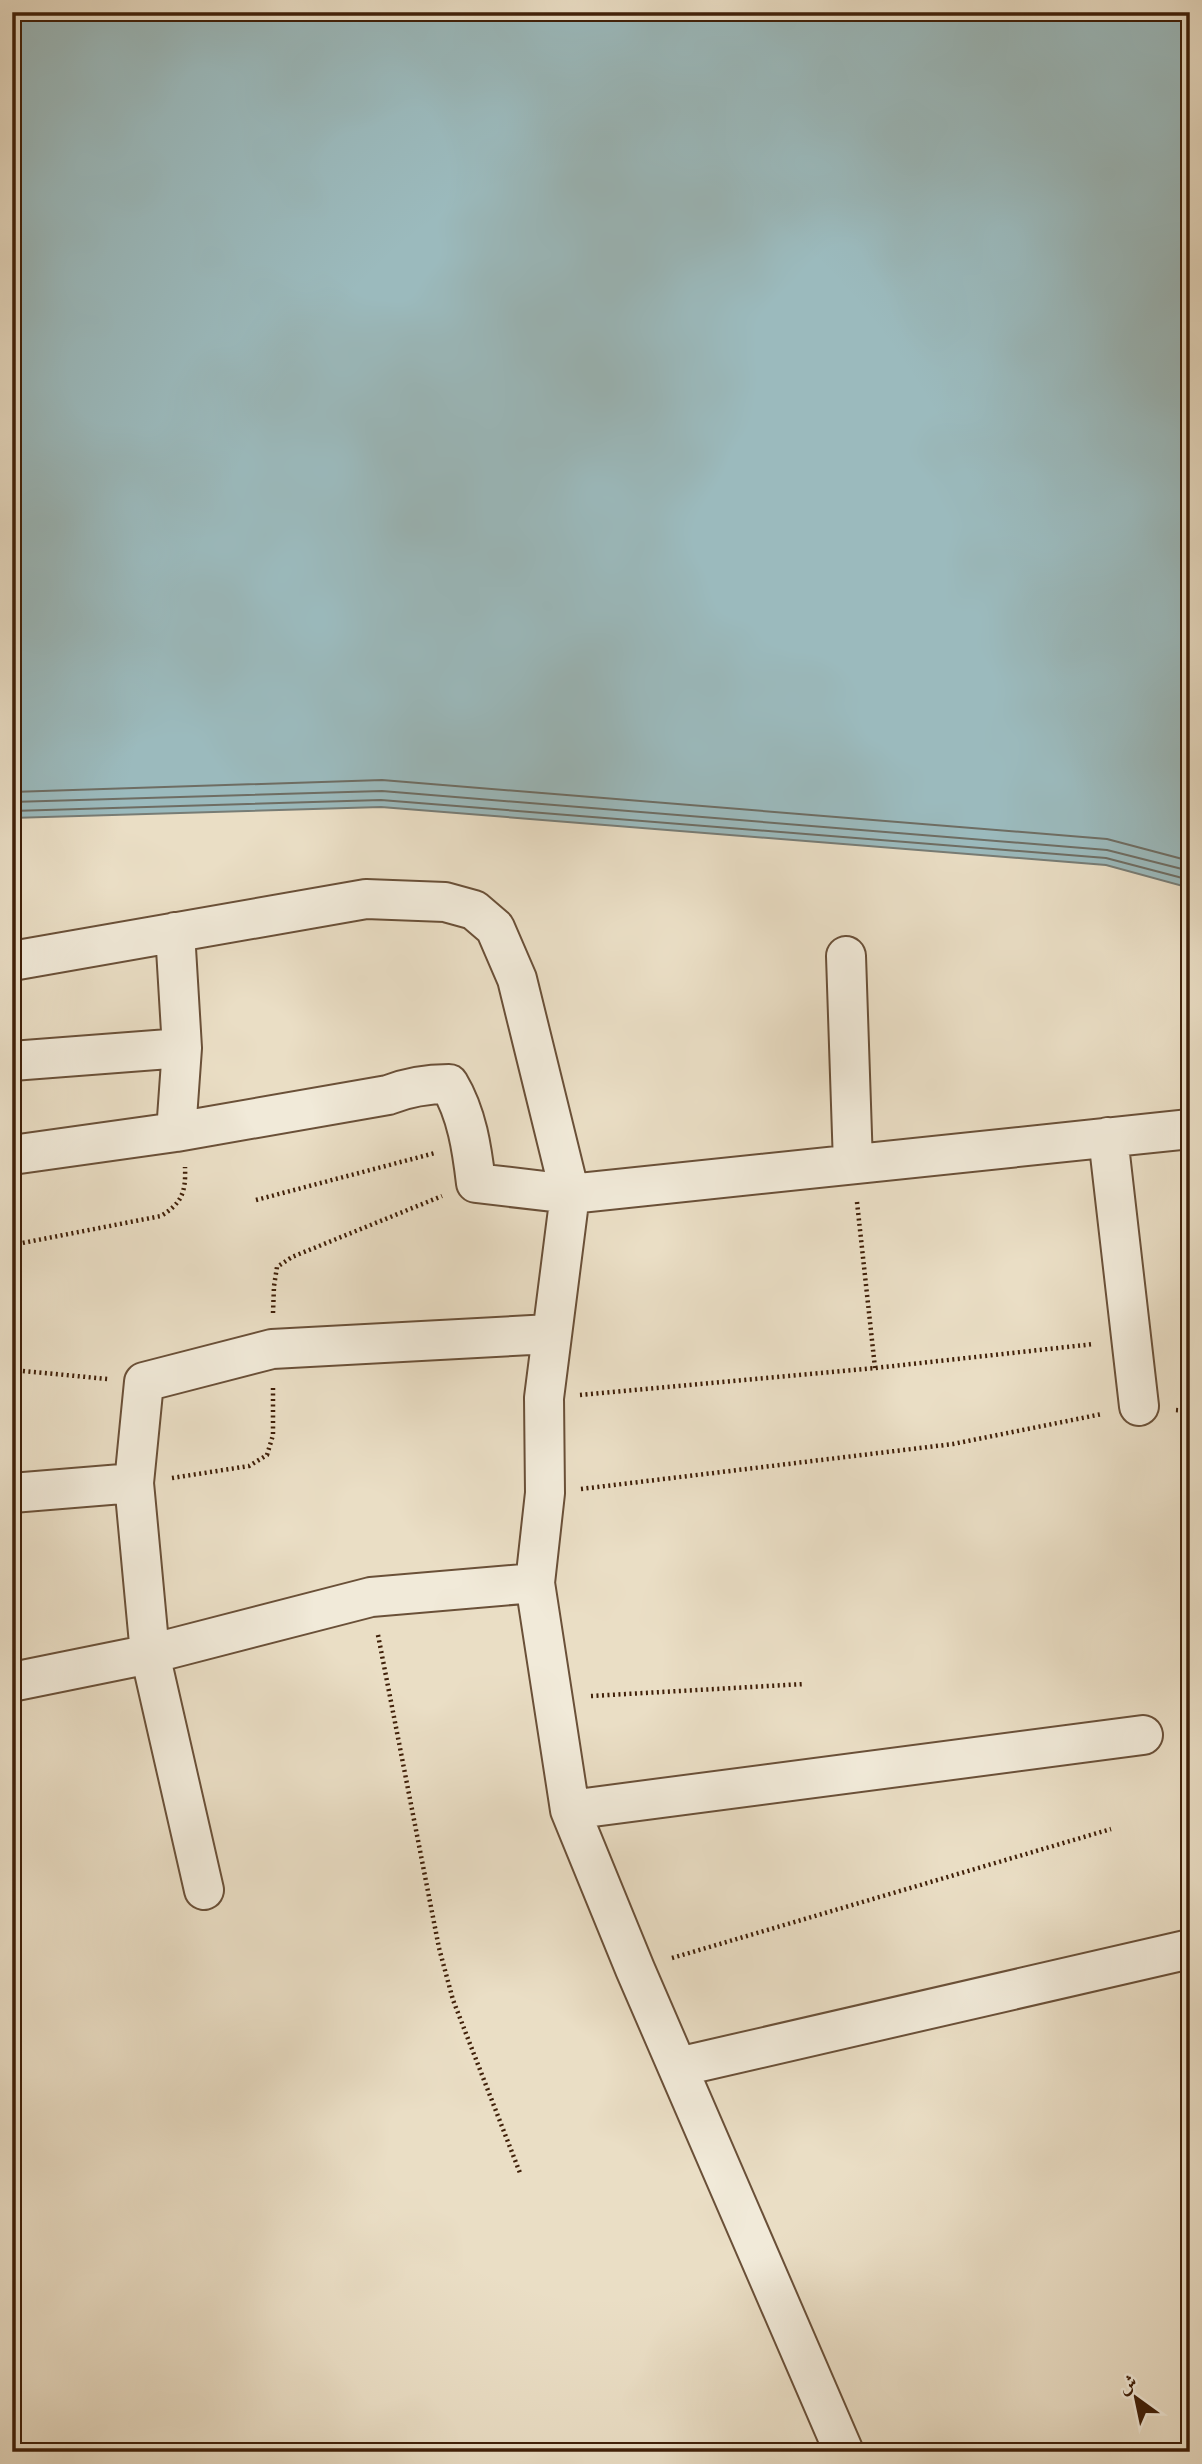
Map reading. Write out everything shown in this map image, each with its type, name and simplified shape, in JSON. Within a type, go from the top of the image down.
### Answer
[{"type":"street","points":[[12,961],[366,899],[445,902],[474,910],[495,928],[517,979],[570,1194],[544,1398],[545,1493],[535,1583],[570,1810],[635,1969],[844,2452]]},
{"type":"street","points":[[175,932],[182,1048],[176,1132]]},
{"type":"street","points":[[846,956],[853,1164]]},
{"type":"street","points":[[12,1061],[182,1048]]},
{"type":"street","points":[[12,1155],[176,1132],[388,1095],[407,1088],[449,1084],[458,1099],[471,1144],[476,1183],[570,1194],[1190,1129]]},
{"type":"street","points":[[1108,1137],[1139,1406]]},
{"type":"street","points":[[204,1890],[150,1654],[134,1483],[144,1382],[272,1349],[551,1334]]},
{"type":"street","points":[[12,1493],[134,1483]]},
{"type":"street","points":[[12,1682],[150,1654],[371,1597],[535,1583]]},
{"type":"street","points":[[570,1810],[1143,1735]]},
{"type":"street","points":[[678,2067],[1190,1949]]},
{"type":"path","points":[[12,1245],[161,1216],[173,1208],[184,1192],[185,1169],[176,1132]]},
{"type":"path","points":[[256,1200],[471,1144]]},
{"type":"path","points":[[853,1164],[875,1368]]},
{"type":"path","points":[[134,1483],[249,1466],[267,1455],[273,1435],[272,1349],[277,1267],[312,1247],[476,1183]]},
{"type":"path","points":[[544,1398],[875,1368],[1130,1340]]},
{"type":"path","points":[[12,1370],[144,1382]]},
{"type":"path","points":[[545,1493],[953,1444],[1139,1406]]},
{"type":"path","points":[[371,1597],[439,1948],[453,2000],[520,2173]]},
{"type":"path","points":[[552,1698],[804,1684]]},
{"type":"path","points":[[635,1969],[1111,1829]]},
{"type":"water","points":[[12,12],[1190,12],[1190,888],[1106,865],[381,807],[12,818]]}]
